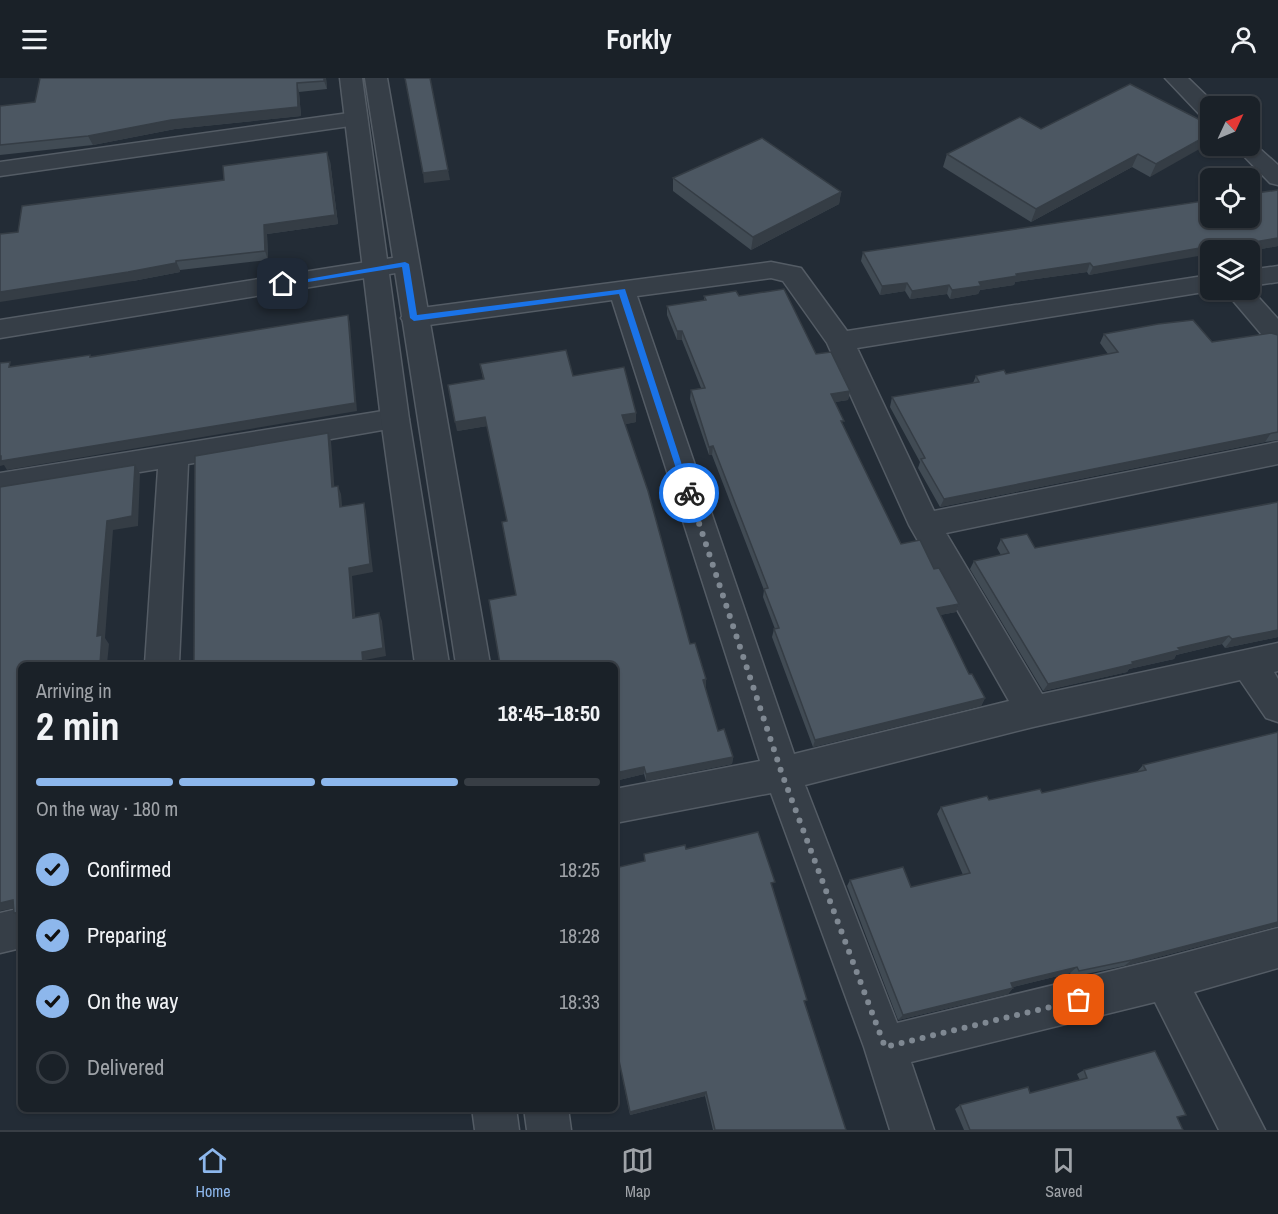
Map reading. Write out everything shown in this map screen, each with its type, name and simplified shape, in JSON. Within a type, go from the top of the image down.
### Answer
[{"type":"street","points":[[351,78],[395,419],[432,662]]},
{"type":"street","points":[[376,78],[473,662]]},
{"type":"street","points":[[1176,78],[1200,102]]},
{"type":"street","points":[[0,169],[356,119]]},
{"type":"street","points":[[1255,156],[1278,178]]},
{"type":"street","points":[[0,329],[405,264]]},
{"type":"street","points":[[414,318],[783,271],[792,274],[840,341],[925,525],[1033,711]]},
{"type":"street","points":[[1260,277],[1278,274]]},
{"type":"street","points":[[840,341],[1200,285]]},
{"type":"street","points":[[622,291],[782,774],[885,1047],[912,1130]]},
{"type":"street","points":[[1246,300],[1278,336]]},
{"type":"street","points":[[0,484],[395,419]]},
{"type":"street","points":[[925,525],[1278,453]]},
{"type":"street","points":[[162,662],[174,454]]},
{"type":"street","points":[[618,805],[782,774],[1033,711],[1263,660],[1278,707]]},
{"type":"street","points":[[0,933],[18,929]]},
{"type":"street","points":[[885,1047],[1165,979],[1278,948]]},
{"type":"street","points":[[1165,979],[1243,1130]]},
{"type":"street","points":[[494,1112],[496,1130]]},
{"type":"street","points":[[547,1112],[549,1130]]},
{"type":"building","points":[[40,78],[324,78],[324,81],[297,83],[298,107],[171,120],[88,136],[0,145],[0,106],[35,102]]},
{"type":"building","points":[[405,78],[430,78],[448,170],[423,173]]},
{"type":"building","points":[[1130,84],[1200,120],[1200,140],[1156,164],[1138,154],[1036,209],[947,154],[1020,117],[1041,129]]},
{"type":"building","points":[[762,138],[841,192],[753,237],[673,178]]},
{"type":"building","points":[[327,152],[335,215],[264,225],[265,251],[176,261],[176,263],[128,272],[0,292],[0,234],[18,232],[22,206],[224,180],[223,166]]},
{"type":"building","points":[[1278,190],[1278,238],[1260,241],[1200,240],[1200,248],[1093,267],[1090,263],[1016,274],[1017,276],[979,282],[981,286],[952,290],[949,285],[912,291],[907,283],[882,286],[863,252],[1200,201],[1200,228],[1260,228],[1260,193]]},
{"type":"building","points":[[784,289],[816,354],[831,352],[850,391],[831,394],[844,421],[841,421],[901,544],[920,540],[934,569],[939,568],[959,604],[937,608],[969,674],[972,674],[985,698],[815,740],[774,629],[779,628],[764,589],[768,588],[713,446],[709,447],[691,390],[705,388],[682,331],[677,331],[667,306],[706,300],[704,296],[736,291],[739,296]]},
{"type":"building","points":[[348,315],[355,403],[1,461],[0,363],[10,362],[9,367],[90,355],[90,357]]},
{"type":"building","points":[[1193,320],[1212,342],[1271,333],[1278,335],[1278,432],[944,499],[921,459],[925,458],[892,397],[979,382],[976,376],[1004,370],[1006,374],[1118,352],[1104,334]]},
{"type":"building","points":[[566,350],[573,376],[624,367],[636,413],[622,415],[648,491],[690,644],[695,643],[706,679],[703,680],[718,731],[724,729],[733,757],[646,774],[644,767],[618,772],[618,662],[500,662],[489,600],[516,595],[502,522],[507,521],[485,417],[455,422],[448,385],[484,379],[480,364]]},
{"type":"building","points":[[328,433],[332,487],[338,486],[340,507],[364,503],[370,564],[349,568],[353,618],[379,613],[383,648],[362,652],[363,662],[194,662],[195,456]]},
{"type":"building","points":[[135,465],[132,516],[107,521],[97,636],[102,635],[100,662],[18,662],[18,912],[14,913],[13,900],[0,903],[0,487]]},
{"type":"building","points":[[1278,502],[1278,630],[1232,639],[1229,636],[1178,648],[1180,650],[1132,662],[1133,664],[1048,684],[974,561],[1009,553],[1001,539],[1027,534],[1035,548]]},
{"type":"building","points":[[1278,732],[1278,922],[1132,960],[1079,971],[1077,967],[1011,983],[1013,988],[903,1015],[850,880],[903,867],[911,887],[970,873],[941,807],[987,796],[989,800],[1040,789],[1042,793],[1146,770],[1143,765]]},
{"type":"building","points":[[758,832],[775,882],[771,883],[807,1000],[804,1001],[846,1130],[715,1130],[706,1092],[630,1112],[618,1056],[618,867],[645,861],[644,854],[685,845],[686,849]]},
{"type":"building","points":[[1155,1051],[1186,1115],[1177,1117],[1183,1130],[970,1130],[960,1105],[1028,1087],[1030,1093],[1087,1078],[1084,1070]]},
{"type":"way so far","points":[[689,493],[782,774],[885,1047],[1079,1000]]},
{"type":"route","points":[[283,284],[405,264],[414,318],[622,291],[689,493]]}]
